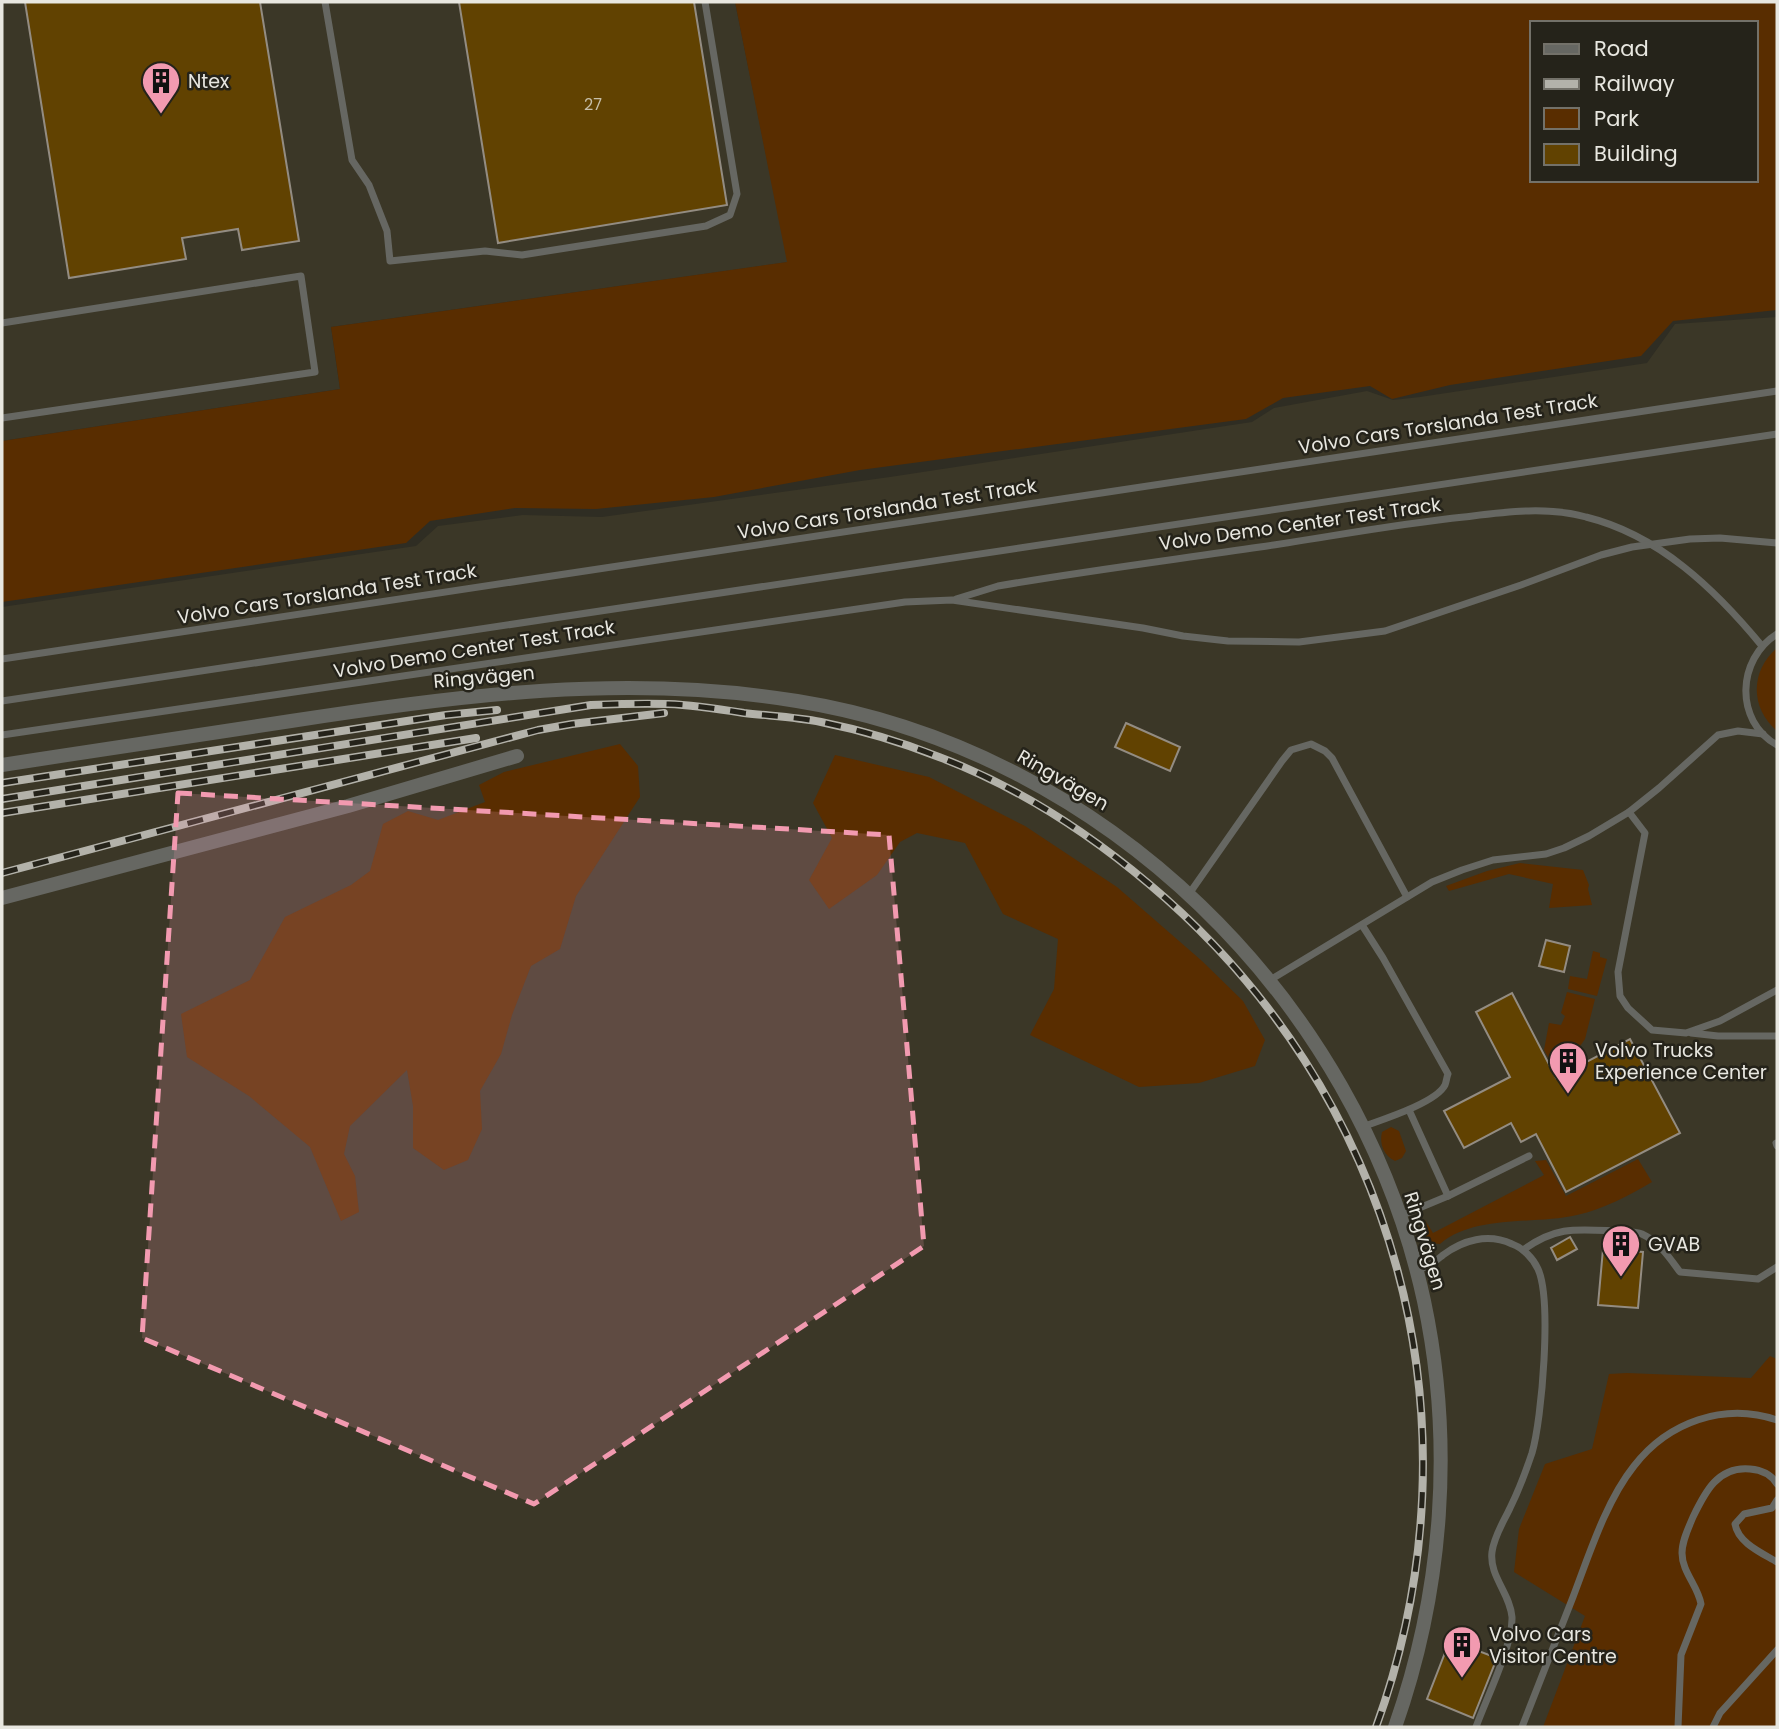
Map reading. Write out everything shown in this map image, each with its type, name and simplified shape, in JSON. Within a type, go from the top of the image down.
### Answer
[{"type":"street","name":"Ringvägen","points":[[2,765],[486,694],[614,687],[738,693],[829,706],[932,736],[990,760],[1055,794],[1115,832],[1189,894],[1235,939],[1270,980],[1326,1059],[1380,1165],[1400,1216],[1426,1314],[1437,1391],[1440,1441],[1439,1510],[1434,1568],[1411,1678],[1395,1727]]},
{"type":"street","points":[[2,898],[348,806],[517,756]]},
{"type":"lane","points":[[325,2],[352,160],[369,185],[387,231],[390,261],[485,251],[522,255],[706,226],[730,215],[737,194],[705,2]]},
{"type":"lane","points":[[2,323],[300,276],[315,372],[2,418]]},
{"type":"lane","name":"Volvo Cars Torslanda Test Track","points":[[2,659],[1777,391]]},
{"type":"lane","points":[[2,701],[1777,434]]},
{"type":"lane","name":"Volvo Demo Center Test Track","points":[[952,600],[998,586],[1063,575],[1390,526],[1515,511],[1555,511],[1583,516],[1651,543],[1707,586],[1743,622],[1762,646]]},
{"type":"lane","name":"Volvo Demo Center Test Track","points":[[2,735],[905,602],[952,600],[1194,637],[1261,643],[1299,642],[1385,631],[1601,555],[1651,543],[1720,538],[1777,543]]},
{"type":"lane","points":[[1777,634],[1762,646],[1749,667],[1745,690],[1750,714],[1763,734],[1777,745]]},
{"type":"lane","points":[[1270,980],[1433,882],[1493,860],[1546,854],[1589,836],[1629,812],[1718,735],[1738,731],[1763,734]]},
{"type":"lane","points":[[1189,894],[1282,761],[1291,750],[1311,744],[1319,746],[1332,758],[1407,897]]},
{"type":"lane","points":[[1629,812],[1645,833],[1618,972],[1620,996],[1638,1019],[1652,1030],[1718,1036],[1777,1036]]},
{"type":"lane","points":[[1362,925],[1448,1074],[1446,1084],[1439,1092],[1409,1110],[1362,1127]]},
{"type":"lane","points":[[1686,1033],[1720,1021],[1777,990]]},
{"type":"lane","points":[[1409,1110],[1448,1196]]},
{"type":"lane","points":[[1400,1216],[1448,1196],[1529,1156]]},
{"type":"lane","points":[[1523,1250],[1540,1237],[1556,1232],[1577,1229],[1640,1233],[1664,1249],[1680,1272],[1758,1279],[1777,1267]]},
{"type":"lane","points":[[1416,1270],[1429,1267],[1462,1243],[1481,1238],[1499,1239],[1523,1250],[1539,1270],[1543,1286],[1545,1326],[1539,1422],[1531,1455],[1492,1552],[1493,1571],[1512,1616],[1510,1637],[1476,1727]]},
{"type":"lane","points":[[1522,1727],[1611,1504],[1634,1465],[1667,1435],[1705,1417],[1751,1413],[1777,1420]]},
{"type":"lane","points":[[1678,1727],[1681,1655],[1701,1604],[1683,1563],[1685,1537],[1709,1487],[1723,1474],[1737,1469],[1755,1469],[1769,1474],[1777,1484]]},
{"type":"lane","points":[[1777,1500],[1772,1508],[1744,1514],[1735,1524],[1738,1534],[1750,1545],[1777,1562]]},
{"type":"lane","points":[[1713,1727],[1720,1713],[1777,1650]]},
{"type":"highlighted area","points":[[178,793],[889,835],[924,1246],[534,1504],[142,1338]]},
{"type":"shaded area","points":[[2,2],[735,2],[788,262],[331,327],[340,389],[2,441]]},
{"type":"shaded area","points":[[1777,317],[1777,1727],[2,1727],[2,607],[416,546],[438,526],[523,515],[602,517],[1252,422],[1274,408],[1367,391],[1393,400],[1647,363],[1675,324]]},
{"type":"green space","points":[[735,2],[1777,2],[1777,310],[1673,321],[1641,356],[1450,385],[1392,399],[1370,386],[1283,398],[1246,419],[860,470],[714,497],[596,509],[515,508],[430,521],[406,543],[2,602],[2,441],[340,389],[331,327],[787,262]]},
{"type":"green space","points":[[1777,648],[1777,731],[1762,712],[1757,690],[1762,667]]},
{"type":"green space","points":[[620,744],[638,766],[640,797],[576,896],[560,949],[531,966],[512,1015],[501,1054],[480,1091],[482,1129],[468,1160],[444,1170],[413,1148],[413,1106],[407,1070],[350,1126],[344,1154],[355,1176],[359,1212],[341,1221],[310,1147],[249,1096],[187,1057],[181,1014],[250,980],[285,917],[351,885],[370,871],[383,824],[408,811],[438,820],[485,802],[479,785],[504,772]]},
{"type":"green space","points":[[835,755],[929,777],[1025,826],[1117,887],[1202,961],[1243,1001],[1265,1040],[1255,1066],[1199,1083],[1139,1087],[1030,1035],[1054,989],[1058,939],[1003,914],[965,843],[917,833],[900,842],[877,875],[829,909],[809,880],[832,838],[813,803]]},
{"type":"green space","points":[[1520,863],[1583,870],[1592,905],[1549,908],[1553,884],[1509,874],[1449,891],[1446,886],[1487,871]]},
{"type":"green space","points":[[1593,951],[1607,959],[1597,996],[1568,989],[1570,976],[1587,979]]},
{"type":"green space","points":[[1567,992],[1595,999],[1585,1039],[1569,1062],[1549,1059],[1544,1050],[1549,1023],[1561,1025],[1565,1016],[1561,1013]]},
{"type":"green space","points":[[1391,1127],[1399,1131],[1406,1151],[1402,1158],[1395,1161],[1385,1153],[1381,1141],[1382,1132]]},
{"type":"green space","points":[[1638,1159],[1652,1182],[1597,1209],[1560,1218],[1470,1228],[1440,1244],[1431,1243],[1418,1231],[1425,1220],[1433,1233],[1544,1175],[1535,1161],[1546,1160],[1566,1196]]},
{"type":"green space","points":[[1770,1356],[1777,1359],[1777,1727],[1543,1727],[1585,1616],[1514,1572],[1519,1529],[1545,1464],[1592,1449],[1609,1374],[1751,1378]]},
{"type":"building","name":"Ntex","points":[[25,2],[260,2],[299,241],[242,250],[238,229],[182,238],[186,259],[69,278]]},
{"type":"building","points":[[459,2],[694,2],[727,205],[498,243]]},
{"type":"building","points":[[1126,723],[1180,747],[1170,771],[1115,747]]},
{"type":"building","points":[[1546,940],[1570,946],[1564,972],[1539,966]]},
{"type":"building","name":"Volvo Trucks Experience Center","points":[[1512,993],[1556,1078],[1630,1039],[1680,1133],[1566,1192],[1536,1134],[1521,1142],[1511,1123],[1464,1148],[1444,1111],[1510,1077],[1476,1012]]},
{"type":"building","points":[[1570,1237],[1577,1249],[1557,1260],[1551,1248]]},
{"type":"building","name":"GVAB","points":[[1603,1249],[1643,1252],[1638,1308],[1598,1305]]},
{"type":"building","name":"Volvo Cars Visitor Centre","points":[[1450,1640],[1497,1658],[1473,1718],[1427,1699]]},
{"type":"railway","points":[[2,799],[591,705],[658,704],[812,720],[881,737],[968,769],[1023,796],[1075,828],[1149,884],[1235,967],[1305,1061],[1359,1162],[1397,1269],[1418,1381],[1422,1496],[1408,1612],[1376,1727]]},
{"type":"railway","points":[[2,783],[446,715],[497,710]]},
{"type":"railway","points":[[2,873],[538,730],[664,713]]},
{"type":"railway","points":[[2,813],[476,738]]},
{"type":"place","name":"Ntex","points":[[161,115]]},
{"type":"place","name":"Volvo Trucks Experience Center","points":[[1568,1095]]},
{"type":"place","name":"GVAB","points":[[1621,1278]]},
{"type":"place","name":"Volvo Cars Visitor Centre","points":[[1462,1679]]}]
